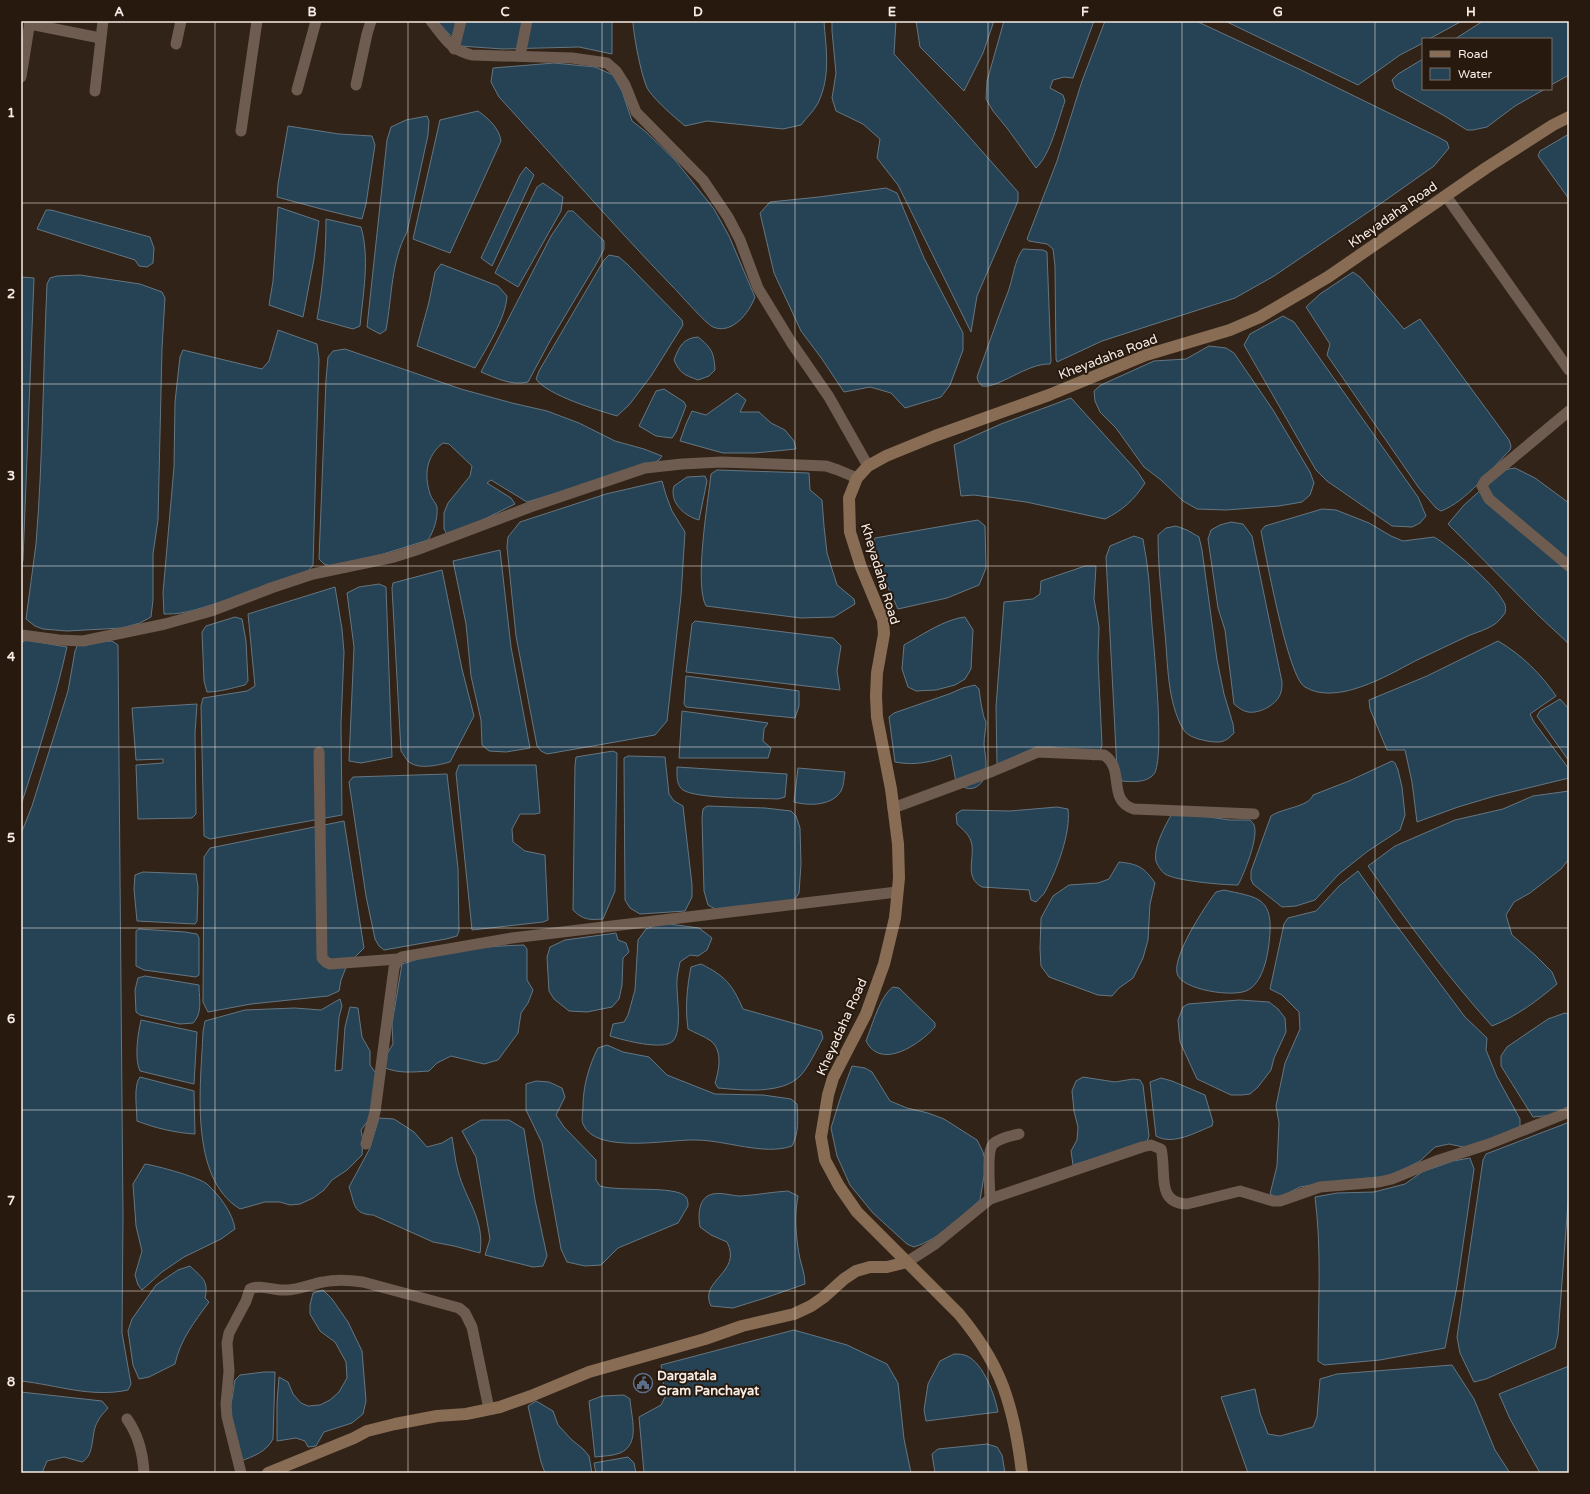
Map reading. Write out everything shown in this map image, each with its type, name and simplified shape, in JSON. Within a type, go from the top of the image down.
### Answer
[{"type":"main road","name":"Kheyadaha Road","points":[[1022,1473],[1017,1438],[1007,1397],[992,1363],[973,1331],[959,1314],[857,1212],[825,1160],[821,1137],[828,1094],[833,1078],[866,1014],[884,964],[895,918],[899,878],[898,844],[883,742],[877,717],[876,681],[884,634],[883,620],[861,567],[850,532],[847,473],[865,462],[886,456],[935,436],[1049,395],[1146,355],[1230,330],[1260,317],[1328,277],[1446,196],[1540,134],[1569,117]]},
{"type":"main road","points":[[268,1473],[354,1438],[367,1431],[437,1416],[466,1414],[489,1409],[531,1396],[589,1372],[705,1339],[742,1326],[794,1314],[811,1306],[844,1279],[856,1272],[870,1267],[887,1267],[907,1262]]},
{"type":"street","points":[[95,91],[103,21]]},
{"type":"street","points":[[176,44],[181,21]]},
{"type":"street","points":[[241,131],[257,21]]},
{"type":"street","points":[[296,90],[316,21]]},
{"type":"street","points":[[356,85],[367,34],[372,21]]},
{"type":"street","points":[[431,21],[454,49],[472,55],[572,58],[607,63],[616,71],[625,85],[636,112],[703,180],[728,218],[740,240],[758,288],[791,342],[829,397],[865,462]]},
{"type":"street","points":[[454,49],[461,21]]},
{"type":"street","points":[[520,56],[527,21]]},
{"type":"street","points":[[21,78],[30,22],[100,38]]},
{"type":"street","points":[[1446,196],[1569,370]]},
{"type":"street","points":[[1569,411],[1485,481],[1482,486],[1489,499],[1569,566]]},
{"type":"street","points":[[21,635],[59,640],[82,641],[165,624],[211,611],[313,574],[387,558],[416,550],[522,509],[645,468],[722,462],[826,466],[847,473]]},
{"type":"street","points":[[319,752],[322,958],[330,964],[398,959],[406,956],[512,938],[898,892]]},
{"type":"street","points":[[893,808],[994,772],[1038,752],[1104,755],[1111,759],[1114,766],[1118,791],[1122,803],[1134,809],[1254,814]]},
{"type":"street","points":[[366,1144],[375,1112],[394,968],[398,959]]},
{"type":"street","points":[[907,1262],[935,1244],[990,1199],[1142,1147],[1151,1146],[1160,1149],[1167,1195],[1179,1204],[1187,1204],[1240,1191],[1273,1201],[1320,1187],[1379,1182],[1392,1179],[1436,1160],[1489,1144],[1569,1112]]},
{"type":"street","points":[[990,1199],[989,1157],[991,1148],[994,1143],[1000,1139],[1019,1134]]},
{"type":"street","points":[[241,1473],[227,1417],[226,1404],[230,1371],[227,1343],[229,1333],[250,1289],[256,1287],[287,1290],[323,1281],[352,1281],[459,1308],[465,1313],[472,1327],[489,1409]]},
{"type":"street","points":[[127,1419],[140,1442],[144,1473]]},
{"type":"water","points":[[437,21],[612,21],[612,54],[579,47],[503,49],[460,46]]},
{"type":"water","points":[[633,21],[824,21],[827,62],[825,83],[818,103],[801,125],[783,129],[707,121],[685,126],[657,100],[646,86],[638,57]]},
{"type":"water","points":[[832,21],[896,21],[894,54],[1018,192],[1018,201],[977,296],[971,332],[898,185],[877,158],[880,139],[863,124],[836,111],[832,98],[836,73]]},
{"type":"water","points":[[916,21],[994,21],[983,53],[964,91],[920,47]]},
{"type":"water","points":[[1004,21],[1094,21],[1073,78],[1064,77],[1053,80],[1050,88],[1063,95],[1065,101],[1050,146],[1036,168],[993,111],[986,99],[987,81]]},
{"type":"water","points":[[1105,21],[1196,21],[1438,137],[1447,142],[1449,148],[1434,166],[1383,202],[1274,276],[1235,298],[1102,341],[1057,362],[1055,266],[1053,249],[1047,244],[1029,241],[1027,239],[1057,161],[1082,81]]},
{"type":"water","points":[[1225,21],[1462,21],[1431,38],[1422,38],[1422,44],[1400,55],[1358,85]]},
{"type":"water","points":[[1483,21],[1569,21],[1569,75],[1552,84],[1552,38],[1457,38]]},
{"type":"water","points":[[1422,60],[1422,90],[1543,90],[1515,106],[1487,127],[1467,130],[1395,88],[1392,80],[1398,74]]},
{"type":"water","points":[[554,63],[595,67],[613,75],[622,91],[632,121],[646,132],[675,160],[714,209],[729,236],[755,297],[749,310],[739,321],[727,328],[720,329],[710,325],[699,315],[499,97],[491,82],[493,68]]},
{"type":"water","points":[[478,111],[493,124],[500,136],[501,141],[450,253],[413,239],[440,120]]},
{"type":"water","points":[[427,116],[429,121],[428,135],[407,232],[395,267],[386,330],[380,334],[367,327],[387,140],[391,127],[406,120]]},
{"type":"water","points":[[288,126],[339,134],[372,136],[375,145],[366,204],[362,219],[277,197]]},
{"type":"water","points":[[1569,134],[1569,199],[1538,156],[1540,151]]},
{"type":"water","points":[[526,167],[534,175],[492,266],[481,258],[520,175]]},
{"type":"water","points":[[543,183],[563,197],[561,211],[518,287],[495,273],[537,187]]},
{"type":"water","points":[[886,188],[897,193],[924,258],[963,333],[963,350],[950,385],[941,397],[905,408],[891,393],[870,387],[844,392],[801,331],[774,273],[760,213],[770,202]]},
{"type":"water","points":[[278,207],[319,221],[314,259],[303,317],[269,305],[273,281]]},
{"type":"water","points":[[46,210],[51,210],[150,237],[154,248],[153,263],[147,267],[139,266],[135,260],[37,229]]},
{"type":"water","points":[[568,211],[573,211],[604,241],[604,249],[598,261],[550,341],[528,382],[510,382],[481,372],[551,236]]},
{"type":"water","points":[[326,219],[361,227],[364,239],[364,289],[360,326],[353,329],[317,319],[324,269]]},
{"type":"water","points":[[1023,249],[1043,250],[1047,252],[1051,361],[1050,364],[1032,367],[996,384],[982,386],[977,377],[1008,292],[1016,264]]},
{"type":"water","points":[[609,255],[619,257],[627,264],[682,320],[683,325],[651,376],[629,405],[617,416],[585,406],[550,391],[536,379],[539,371],[604,260]]},
{"type":"water","points":[[441,264],[498,286],[507,296],[506,305],[499,323],[490,343],[475,368],[417,346],[429,302],[435,272]]},
{"type":"water","points":[[1353,272],[1361,278],[1404,329],[1420,319],[1509,440],[1511,446],[1510,450],[1469,493],[1451,506],[1441,511],[1436,508],[1419,488],[1327,355],[1330,344],[1306,307],[1320,294]]},
{"type":"water","points":[[80,275],[140,284],[162,292],[165,298],[162,348],[158,520],[153,554],[153,600],[151,617],[140,623],[122,628],[67,631],[43,629],[35,626],[26,619],[36,544],[42,447],[47,284],[50,278],[57,276]]},
{"type":"water","points":[[21,277],[34,278],[23,560],[21,570]]},
{"type":"water","points":[[1283,316],[1294,322],[1418,497],[1426,516],[1420,523],[1412,527],[1392,526],[1327,481],[1316,470],[1244,345],[1250,334]]},
{"type":"water","points":[[278,330],[317,344],[319,359],[313,565],[308,571],[227,600],[188,612],[164,614],[163,593],[174,467],[175,402],[180,357],[183,350],[262,369],[269,361]]},
{"type":"water","points":[[698,337],[711,351],[714,359],[715,370],[709,376],[698,380],[683,373],[678,368],[674,360],[685,341]]},
{"type":"water","points":[[1209,346],[1226,348],[1234,353],[1273,410],[1310,472],[1314,483],[1310,495],[1302,502],[1279,506],[1226,510],[1197,509],[1183,501],[1161,480],[1144,467],[1116,428],[1100,412],[1095,401],[1094,391],[1101,385],[1154,361],[1186,359]]},
{"type":"water","points":[[345,349],[461,389],[547,411],[579,423],[615,441],[662,456],[659,460],[649,465],[527,502],[491,480],[487,483],[511,498],[515,504],[462,530],[447,534],[444,529],[444,513],[448,503],[470,476],[472,466],[449,444],[443,443],[433,454],[428,466],[428,487],[437,507],[437,516],[432,533],[428,540],[380,555],[331,566],[324,564],[319,559],[328,357],[333,351]]},
{"type":"water","points":[[664,389],[684,402],[686,406],[676,432],[672,438],[656,436],[639,426],[656,391]]},
{"type":"water","points":[[737,393],[746,400],[740,412],[759,412],[771,423],[785,430],[794,441],[796,449],[755,453],[723,453],[680,441],[692,411],[706,415]]},
{"type":"water","points":[[1071,398],[1137,471],[1145,483],[1137,495],[1128,504],[1105,519],[1026,502],[974,495],[961,496],[954,445],[1001,424]]},
{"type":"water","points":[[1515,468],[1535,478],[1569,503],[1569,644],[1538,615],[1448,524],[1464,505],[1503,470]]},
{"type":"water","points":[[717,470],[809,473],[810,490],[822,500],[827,553],[837,585],[854,599],[855,604],[834,617],[801,618],[706,606],[701,580],[703,542],[711,474]]},
{"type":"water","points":[[705,476],[707,481],[699,520],[683,512],[679,508],[673,492],[674,486],[687,477]]},
{"type":"water","points":[[662,481],[672,511],[685,532],[681,596],[667,721],[655,735],[547,754],[541,751],[537,746],[516,636],[507,547],[508,537],[520,522],[606,494]]},
{"type":"water","points":[[1322,509],[1336,510],[1369,523],[1403,541],[1434,537],[1461,557],[1482,576],[1504,602],[1506,607],[1505,613],[1495,624],[1361,687],[1331,693],[1317,692],[1305,687],[1298,679],[1285,640],[1278,615],[1261,531],[1265,526]]},
{"type":"water","points":[[978,520],[985,526],[986,568],[979,585],[947,598],[898,609],[870,549],[875,538]]},
{"type":"water","points":[[1231,522],[1243,524],[1252,536],[1282,682],[1281,692],[1276,700],[1263,710],[1253,712],[1244,711],[1234,704],[1225,630],[1218,608],[1208,539],[1211,530],[1220,525]]},
{"type":"water","points":[[1176,526],[1199,537],[1202,550],[1217,660],[1234,733],[1222,742],[1212,742],[1200,739],[1190,736],[1185,732],[1178,718],[1171,694],[1160,584],[1158,535],[1166,528]]},
{"type":"water","points":[[1134,536],[1143,539],[1148,572],[1158,703],[1159,748],[1154,774],[1147,779],[1130,782],[1122,781],[1117,770],[1106,557],[1110,546]]},
{"type":"water","points":[[500,550],[511,647],[530,748],[506,752],[489,751],[482,745],[481,720],[471,676],[466,624],[453,561]]},
{"type":"water","points":[[1085,566],[1096,566],[1094,599],[1099,627],[1098,658],[1102,745],[1099,755],[1094,760],[1054,747],[1036,747],[997,765],[996,707],[1004,602],[1033,599],[1040,594],[1041,581]]},
{"type":"water","points":[[442,570],[462,669],[474,716],[450,762],[429,766],[418,766],[409,762],[401,751],[392,588],[393,583]]},
{"type":"water","points":[[379,584],[386,587],[392,757],[361,763],[349,761],[354,647],[347,593],[359,587]]},
{"type":"water","points":[[335,587],[344,652],[341,724],[342,815],[210,839],[204,836],[201,706],[203,698],[247,691],[255,686],[248,614]]},
{"type":"water","points":[[235,617],[242,619],[246,641],[248,681],[245,685],[221,691],[207,692],[204,681],[202,632],[206,626]]},
{"type":"water","points":[[965,617],[973,630],[971,669],[965,679],[955,685],[936,690],[916,691],[908,687],[902,669],[904,645],[942,624],[957,618]]},
{"type":"water","points":[[695,621],[833,638],[841,646],[837,671],[840,690],[686,672],[692,624]]},
{"type":"water","points":[[26,640],[67,647],[52,707],[21,805],[21,643]]},
{"type":"water","points":[[112,641],[118,645],[123,1217],[122,1333],[131,1384],[128,1390],[101,1393],[21,1381],[21,834],[32,806],[68,691],[75,651],[78,644]]},
{"type":"water","points":[[1498,641],[1515,652],[1530,666],[1544,680],[1556,696],[1530,714],[1534,722],[1569,769],[1569,778],[1495,796],[1458,807],[1417,822],[1412,782],[1405,750],[1387,750],[1370,709],[1369,700],[1427,676]]},
{"type":"water","points":[[686,676],[799,691],[799,706],[795,718],[686,707],[684,704]]},
{"type":"water","points":[[975,685],[979,689],[983,714],[986,722],[984,744],[986,767],[984,779],[981,783],[976,787],[968,788],[963,787],[956,782],[951,755],[923,763],[910,764],[895,762],[889,717],[894,713]]},
{"type":"water","points":[[1560,699],[1569,709],[1569,761],[1537,716],[1540,711]]},
{"type":"water","points":[[197,704],[195,733],[196,814],[192,818],[138,819],[136,765],[163,763],[163,759],[136,760],[132,708]]},
{"type":"water","points":[[682,711],[768,723],[764,729],[763,741],[771,748],[768,758],[679,758]]},
{"type":"water","points":[[613,751],[617,753],[615,891],[603,919],[583,918],[573,910],[576,757]]},
{"type":"water","points":[[628,756],[665,757],[669,794],[674,801],[683,806],[692,885],[692,897],[685,911],[640,914],[630,908],[625,900],[624,758]]},
{"type":"water","points":[[1392,761],[1395,763],[1398,770],[1402,787],[1405,815],[1400,830],[1368,851],[1339,874],[1315,900],[1296,906],[1282,907],[1253,884],[1251,879],[1251,871],[1271,816],[1301,805],[1313,795],[1349,781]]},
{"type":"water","points":[[459,765],[536,765],[540,813],[520,814],[512,829],[513,842],[525,851],[545,855],[548,920],[543,922],[472,930],[456,773]]},
{"type":"water","points":[[677,767],[787,774],[785,797],[778,799],[728,798],[690,793],[683,790],[679,785],[677,780]]},
{"type":"water","points":[[798,768],[845,772],[841,791],[832,800],[820,804],[794,802]]},
{"type":"water","points":[[447,774],[458,868],[459,931],[457,936],[446,939],[384,950],[379,946],[375,939],[366,896],[349,782],[353,777]]},
{"type":"water","points":[[1569,791],[1569,859],[1561,869],[1530,893],[1514,902],[1506,915],[1512,935],[1552,972],[1557,984],[1526,1008],[1510,1018],[1492,1026],[1459,988],[1428,948],[1368,866],[1395,846],[1455,820],[1503,809],[1533,796]]},
{"type":"water","points":[[707,806],[765,808],[791,811],[796,816],[800,828],[801,864],[799,893],[793,902],[717,910],[708,905],[704,891],[702,818],[703,809]]},
{"type":"water","points":[[1057,807],[1068,809],[1065,840],[1059,861],[1050,881],[1044,893],[1036,902],[1031,900],[1029,890],[982,887],[976,883],[971,872],[971,841],[967,833],[957,824],[956,814],[962,810],[1010,811]]},
{"type":"water","points":[[1173,812],[1230,820],[1251,821],[1254,825],[1255,831],[1253,846],[1244,873],[1238,885],[1189,881],[1179,879],[1162,872],[1156,861],[1156,849]]},
{"type":"water","points":[[344,821],[364,948],[347,965],[341,980],[339,991],[328,996],[251,1004],[208,1012],[203,1002],[204,857],[210,848]]},
{"type":"water","points":[[1119,862],[1140,867],[1155,883],[1150,904],[1148,940],[1143,958],[1133,978],[1119,988],[1112,996],[1098,995],[1049,977],[1041,966],[1041,918],[1053,896],[1069,885],[1098,883],[1109,879]]},
{"type":"water","points":[[1358,871],[1465,1017],[1487,1038],[1486,1050],[1497,1077],[1520,1119],[1520,1127],[1468,1148],[1449,1144],[1435,1147],[1420,1161],[1390,1176],[1322,1183],[1300,1187],[1278,1198],[1270,1194],[1277,1166],[1279,1123],[1276,1106],[1285,1063],[1300,1029],[1299,1012],[1282,995],[1270,989],[1284,924],[1288,918],[1316,911],[1339,886]]},
{"type":"water","points":[[143,872],[196,874],[198,887],[197,921],[195,924],[137,921],[134,889],[135,875]]},
{"type":"water","points":[[1224,890],[1244,894],[1259,900],[1268,911],[1270,920],[1269,947],[1262,972],[1254,986],[1241,992],[1221,993],[1197,988],[1180,979],[1177,973],[1177,965],[1180,955],[1191,931],[1216,892]]},
{"type":"water","points":[[662,923],[699,928],[712,938],[707,950],[698,956],[690,955],[680,962],[677,979],[678,1029],[676,1036],[673,1041],[668,1044],[652,1045],[610,1036],[613,1024],[624,1022],[628,1015],[635,990],[638,940],[646,929]]},
{"type":"water","points":[[139,929],[197,934],[199,938],[199,975],[196,977],[144,970],[136,966],[136,931]]},
{"type":"water","points":[[616,933],[618,940],[626,943],[629,952],[623,958],[622,985],[619,999],[612,1007],[587,1012],[569,1011],[554,999],[549,991],[547,957],[550,947],[565,940]]},
{"type":"water","points":[[524,945],[527,949],[527,980],[533,990],[528,1003],[521,1013],[518,1033],[498,1060],[484,1064],[451,1056],[437,1063],[429,1071],[417,1072],[400,1072],[383,1067],[383,1060],[393,1044],[392,1024],[402,964],[416,959],[462,950]]},
{"type":"water","points":[[701,964],[722,977],[727,982],[735,993],[743,1009],[821,1031],[823,1038],[801,1075],[784,1086],[762,1090],[718,1088],[715,1083],[719,1067],[719,1055],[715,1045],[711,1041],[688,1029],[687,998],[691,967]]},
{"type":"water","points":[[145,976],[199,985],[199,1010],[193,1023],[180,1024],[140,1015],[136,1012],[135,990],[138,978]]},
{"type":"water","points":[[893,987],[899,988],[935,1023],[935,1027],[911,1047],[900,1052],[881,1054],[873,1050],[866,1041],[880,1004],[888,991]]},
{"type":"water","points":[[340,999],[342,1006],[339,1017],[335,1071],[342,1070],[345,1027],[350,1007],[358,1008],[362,1037],[370,1051],[370,1065],[377,1075],[371,1117],[361,1130],[363,1140],[362,1155],[347,1170],[332,1180],[324,1190],[313,1198],[300,1204],[290,1205],[280,1202],[265,1202],[240,1209],[223,1194],[212,1175],[205,1153],[201,1128],[200,1102],[203,1032],[205,1021],[245,1010],[295,1008],[321,1010]]},
{"type":"water","points":[[1239,1000],[1269,1002],[1278,1009],[1285,1018],[1286,1032],[1274,1058],[1271,1070],[1258,1087],[1250,1094],[1231,1095],[1197,1079],[1180,1042],[1178,1020],[1183,1007],[1188,1004]]},
{"type":"water","points":[[1565,1013],[1569,1014],[1569,1106],[1553,1115],[1533,1117],[1501,1066],[1501,1056],[1507,1047],[1548,1019]]},
{"type":"water","points":[[141,1020],[197,1032],[194,1084],[140,1071],[137,1053]]},
{"type":"water","points":[[607,1045],[623,1052],[649,1057],[667,1075],[715,1094],[763,1095],[791,1099],[797,1104],[798,1115],[798,1126],[792,1146],[781,1149],[769,1149],[695,1140],[652,1143],[617,1142],[602,1139],[590,1134],[582,1120],[585,1084],[589,1069],[598,1048]]},
{"type":"water","points":[[852,1066],[865,1068],[872,1072],[890,1101],[907,1108],[944,1119],[977,1140],[983,1152],[986,1164],[980,1200],[941,1233],[914,1247],[907,1244],[873,1213],[850,1185],[837,1156],[831,1128]]},
{"type":"water","points":[[140,1077],[194,1091],[195,1134],[166,1130],[137,1121],[136,1092]]},
{"type":"water","points":[[1083,1077],[1115,1082],[1133,1079],[1140,1080],[1143,1085],[1149,1136],[1147,1142],[1073,1165],[1071,1151],[1077,1140],[1078,1127],[1074,1111],[1072,1091],[1076,1081]]},
{"type":"water","points":[[1161,1078],[1205,1095],[1213,1122],[1212,1126],[1177,1139],[1163,1139],[1156,1136],[1150,1082]]},
{"type":"water","points":[[536,1081],[549,1082],[562,1088],[565,1097],[556,1115],[564,1127],[596,1160],[596,1180],[600,1186],[620,1189],[660,1190],[680,1193],[688,1200],[688,1206],[678,1223],[618,1248],[601,1265],[585,1266],[567,1262],[561,1249],[542,1143],[526,1110],[526,1084]]},
{"type":"water","points":[[379,1118],[394,1119],[414,1132],[427,1147],[442,1143],[452,1137],[461,1182],[474,1210],[480,1230],[480,1253],[433,1242],[373,1215],[361,1212],[355,1207],[349,1187],[369,1150]]},
{"type":"water","points":[[481,1120],[509,1120],[524,1129],[535,1200],[547,1256],[543,1266],[533,1267],[485,1255],[490,1239],[476,1157],[462,1131]]},
{"type":"water","points":[[1569,1123],[1569,1190],[1558,1335],[1555,1348],[1486,1379],[1474,1382],[1460,1353],[1457,1337],[1483,1160],[1486,1154]]},
{"type":"water","points":[[1470,1158],[1474,1169],[1457,1286],[1445,1348],[1380,1360],[1324,1365],[1318,1361],[1319,1258],[1315,1197],[1337,1193],[1374,1192],[1405,1184],[1422,1172],[1453,1161]]},
{"type":"water","points":[[145,1164],[187,1175],[207,1184],[225,1205],[234,1223],[235,1229],[221,1239],[184,1257],[162,1272],[142,1290],[138,1285],[135,1275],[142,1251],[136,1226],[133,1184]]},
{"type":"water","points":[[788,1191],[798,1196],[796,1212],[797,1236],[805,1284],[733,1308],[711,1306],[709,1297],[710,1289],[726,1269],[730,1253],[727,1242],[711,1235],[700,1227],[699,1212],[704,1199],[713,1194],[741,1196]]},
{"type":"water","points":[[190,1266],[204,1280],[206,1287],[205,1298],[209,1302],[184,1339],[175,1364],[149,1377],[139,1379],[133,1365],[128,1331],[132,1319],[156,1285],[178,1270]]},
{"type":"water","points":[[323,1290],[332,1299],[348,1322],[362,1351],[366,1401],[363,1414],[352,1423],[324,1432],[316,1446],[308,1447],[305,1441],[296,1438],[277,1441],[279,1377],[288,1382],[293,1394],[301,1403],[308,1406],[320,1405],[330,1400],[339,1392],[347,1378],[346,1362],[335,1342],[320,1331],[310,1314],[310,1305],[313,1293]]},
{"type":"water","points":[[794,1330],[847,1345],[887,1364],[898,1383],[904,1439],[911,1473],[644,1473],[639,1417],[661,1405],[665,1397],[661,1365]]},
{"type":"water","points":[[954,1354],[962,1354],[967,1356],[978,1365],[991,1389],[998,1412],[926,1421],[924,1410],[928,1384],[940,1361]]},
{"type":"water","points":[[1452,1365],[1474,1399],[1495,1450],[1510,1473],[1248,1473],[1221,1397],[1255,1389],[1260,1413],[1268,1434],[1280,1436],[1313,1427],[1317,1417],[1320,1379],[1337,1374]]},
{"type":"water","points":[[1569,1366],[1569,1473],[1540,1473],[1510,1419],[1499,1394]]},
{"type":"water","points":[[275,1372],[273,1439],[263,1450],[241,1461],[230,1411],[235,1380],[240,1375]]},
{"type":"water","points":[[21,1392],[102,1401],[108,1408],[100,1417],[94,1431],[89,1454],[82,1462],[64,1457],[47,1461],[42,1473],[21,1473]]},
{"type":"water","points":[[624,1395],[630,1399],[633,1422],[633,1437],[631,1443],[620,1453],[595,1457],[589,1401],[602,1396]]},
{"type":"water","points":[[536,1401],[553,1411],[558,1425],[589,1456],[592,1473],[545,1473],[528,1406]]},
{"type":"water","points":[[987,1444],[997,1447],[1002,1455],[1005,1473],[935,1473],[932,1454],[938,1449]]},
{"type":"water","points":[[628,1457],[634,1463],[636,1473],[596,1473],[594,1463]]},
{"type":"place","name":"Dargatala Gram Panchayat","points":[[643,1383]]}]
